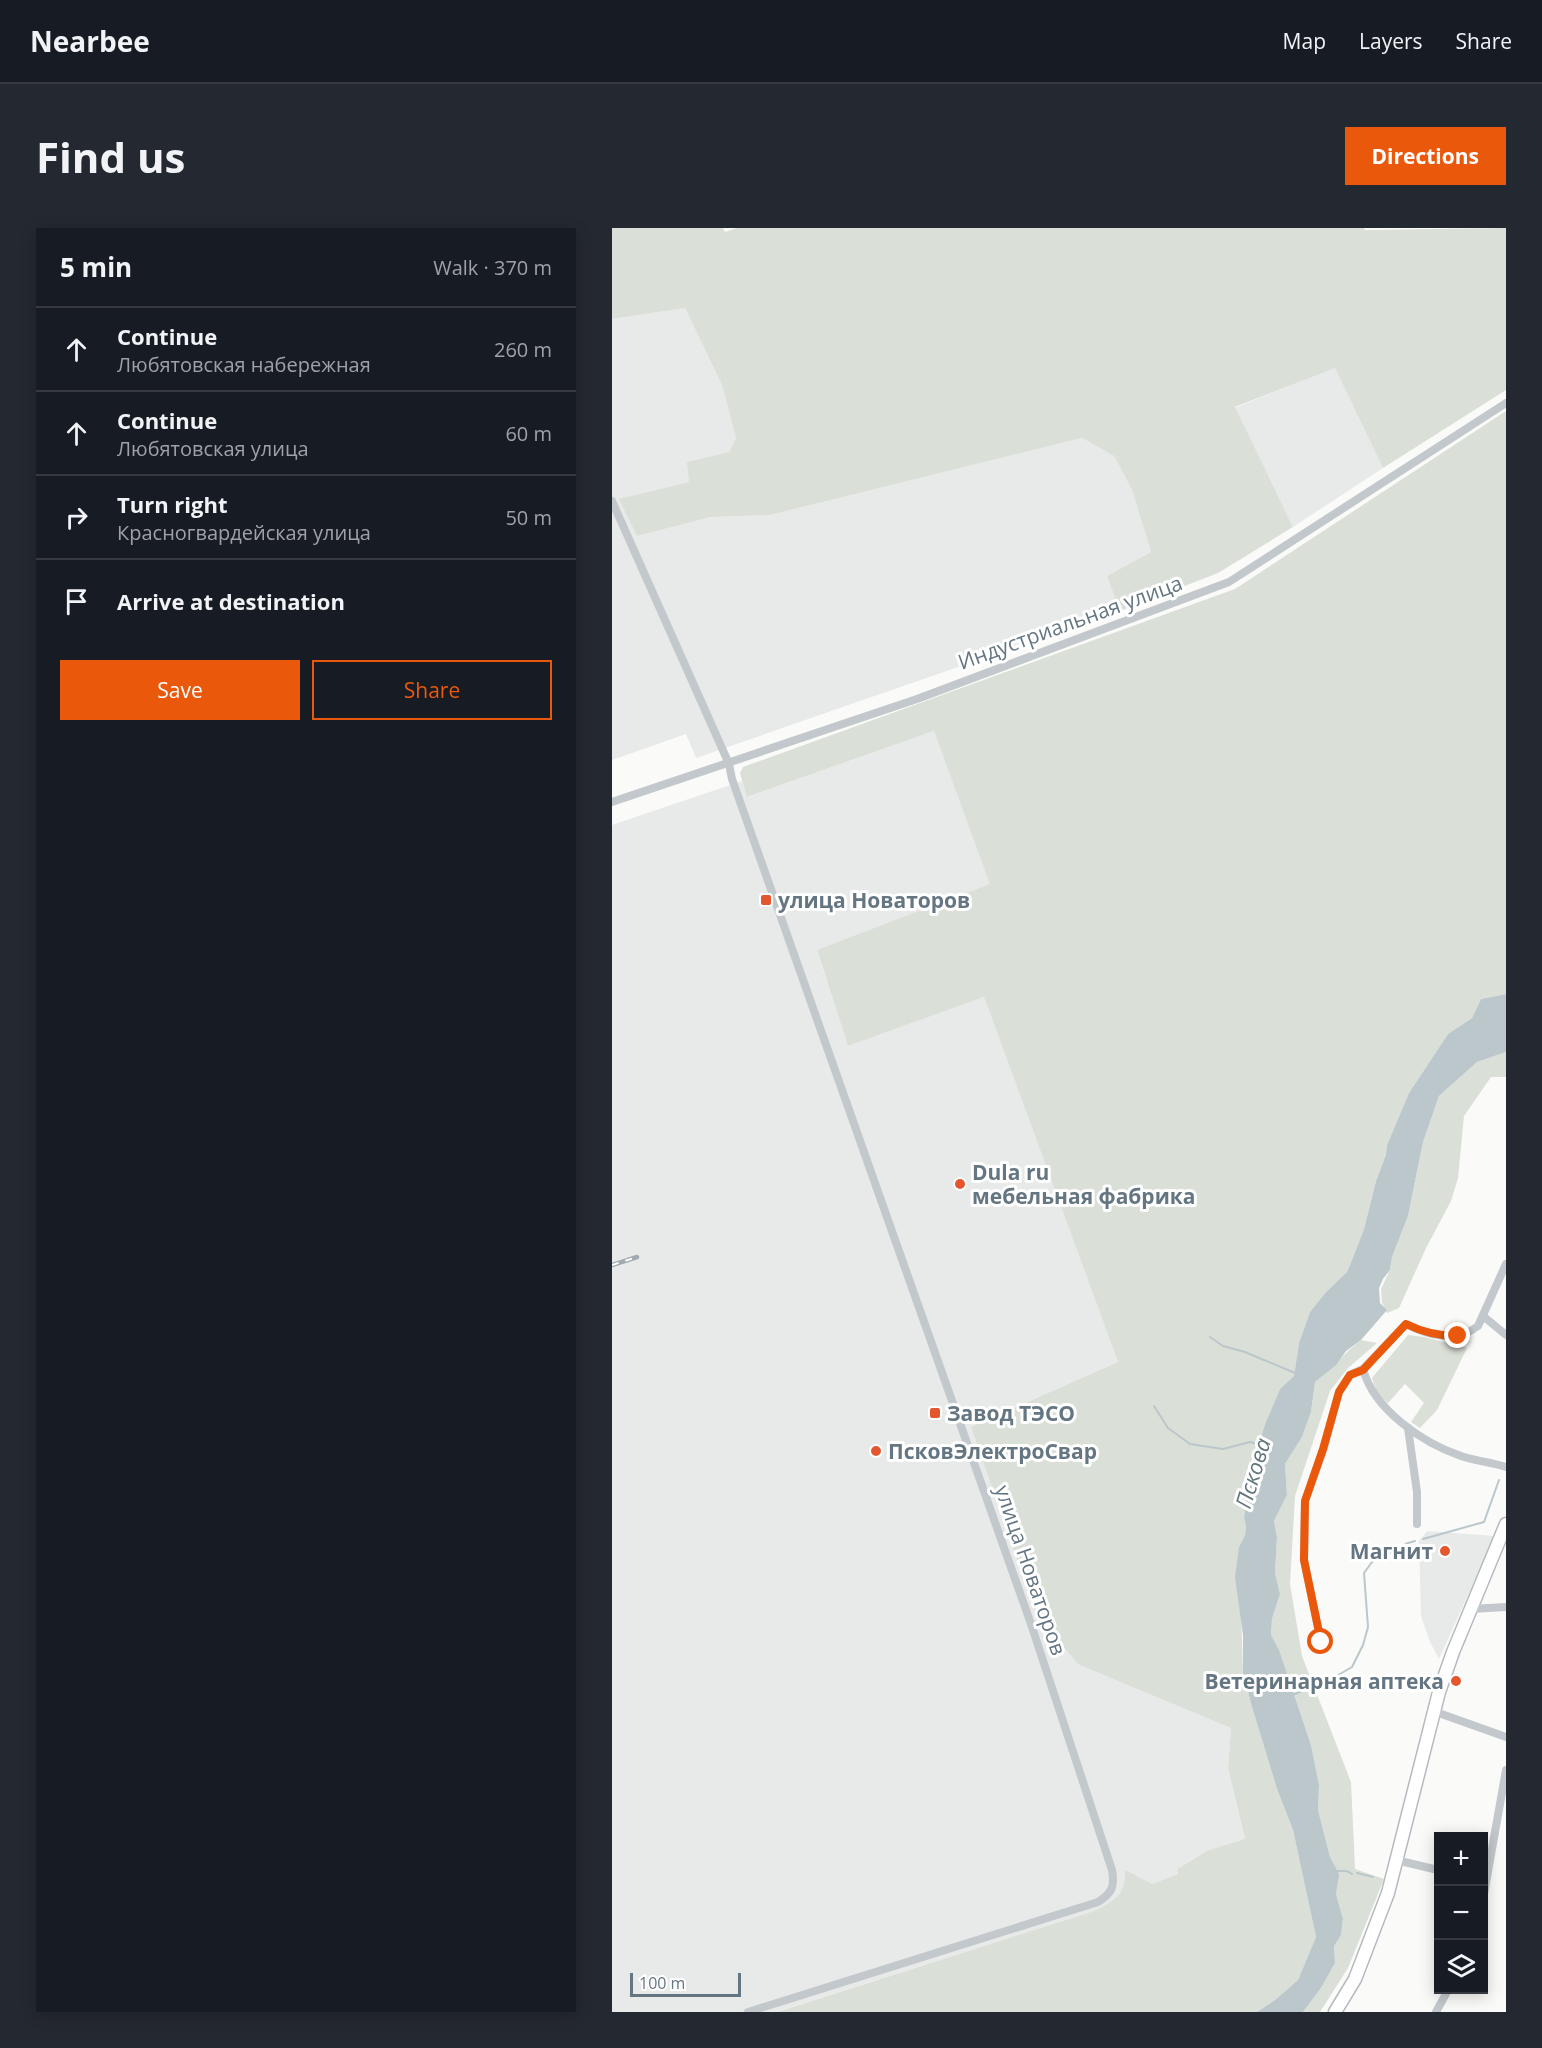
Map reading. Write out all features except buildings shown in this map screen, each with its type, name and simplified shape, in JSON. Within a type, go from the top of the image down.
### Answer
[{"type":"main road","points":[[1335,2012],[1355,1979],[1388,1893],[1433,1711],[1453,1652],[1506,1524]]},
{"type":"street","name":"Индустриальная улица","points":[[612,802],[917,699],[1229,582],[1506,403]]},
{"type":"street","name":"улица Новаторов","points":[[612,501],[729,764],[732,779],[1031,1624],[1112,1870],[1114,1883],[1111,1894],[1098,1902],[748,2012]]},
{"type":"street","points":[[1321,1642],[1304,1560],[1305,1501],[1339,1392],[1350,1375],[1363,1370],[1406,1324],[1422,1332],[1443,1336],[1458,1336],[1472,1331],[1478,1326],[1506,1264]]},
{"type":"street","points":[[1483,1316],[1506,1335]]},
{"type":"street","points":[[1363,1370],[1374,1395],[1408,1428],[1459,1456],[1506,1467]]},
{"type":"street","points":[[1408,1428],[1417,1492],[1417,1524]]},
{"type":"street","points":[[1471,1609],[1506,1607]]},
{"type":"street","points":[[1433,1711],[1506,1737]]},
{"type":"street","points":[[1488,1865],[1506,1770]]},
{"type":"street","points":[[1396,1860],[1434,1869]]},
{"type":"street","points":[[1436,2012],[1445,1994]]},
{"type":"shaded area","points":[[612,228],[723,228],[725,232],[737,228],[1364,228],[1365,230],[1506,228],[1506,390],[1383,468],[1335,368],[1235,407],[1293,527],[1218,573],[1120,611],[1107,576],[1151,552],[1132,490],[1114,456],[1082,438],[770,515],[711,517],[637,536],[619,499],[689,482],[687,462],[729,452],[736,438],[722,385],[685,308],[612,319]]},
{"type":"shaded area","points":[[685,308],[722,385],[736,438],[729,452],[688,462],[689,482],[620,499],[637,536],[711,517],[770,515],[1082,438],[1114,456],[1132,490],[1151,552],[1107,576],[1120,611],[696,758],[686,734],[612,760],[612,319]]},
{"type":"shaded area","points":[[1335,367],[1383,468],[1293,527],[1235,408]]},
{"type":"shaded area","points":[[1506,411],[1506,994],[1481,999],[1472,1018],[1448,1034],[1409,1093],[1387,1145],[1364,1229],[1347,1272],[1326,1292],[1310,1312],[1299,1343],[1294,1376],[1280,1389],[1265,1424],[1249,1479],[1244,1518],[1245,1535],[1239,1547],[1243,1673],[1277,1789],[1293,1830],[1316,1937],[1298,1980],[1257,2012],[777,2012],[1094,1911],[1118,1896],[1124,1886],[1125,1870],[1152,1884],[1178,1874],[1178,1869],[1207,1851],[1245,1839],[1228,1769],[1231,1728],[1078,1664],[1036,1614],[971,1427],[1118,1362],[984,997],[848,1046],[817,950],[990,884],[934,731],[747,797],[740,773],[743,767],[1235,589]]},
{"type":"shaded area","points":[[934,731],[991,884],[817,951],[848,1046],[984,997],[1118,1362],[971,1427],[1036,1614],[1078,1663],[1231,1728],[1228,1770],[1245,1840],[1178,1874],[1152,1884],[1126,1884],[1114,1902],[1094,1911],[776,2012],[612,2012],[612,825],[742,781],[748,797]]},
{"type":"shaded area","points":[[1506,1052],[1506,1077],[1491,1077],[1464,1116],[1458,1178],[1451,1201],[1426,1248],[1399,1308],[1387,1313],[1382,1303],[1381,1289],[1390,1270],[1392,1257],[1408,1216],[1423,1142],[1439,1096],[1477,1062]]},
{"type":"shaded area","points":[[1408,1335],[1467,1348],[1437,1410],[1420,1428],[1411,1422],[1424,1403],[1405,1384],[1388,1403],[1378,1395],[1372,1378]]},
{"type":"shaded area","points":[[1361,1340],[1377,1343],[1348,1368],[1330,1391],[1295,1496],[1290,1584],[1302,1656],[1351,1782],[1355,1869],[1384,1879],[1348,1968],[1320,2012],[1303,2012],[1321,1988],[1335,1963],[1334,1945],[1341,1935],[1343,1919],[1336,1894],[1338,1874],[1330,1857],[1318,1810],[1319,1785],[1311,1745],[1279,1651],[1271,1635],[1272,1619],[1280,1594],[1275,1573],[1277,1537],[1274,1521],[1287,1495],[1285,1464],[1302,1437],[1311,1412],[1315,1382]]},
{"type":"shaded area","points":[[1427,1531],[1495,1536],[1439,1659],[1421,1616],[1419,1541]]},
{"type":"water","name":"Пскова","points":[[1506,994],[1506,1052],[1477,1062],[1439,1096],[1423,1142],[1408,1216],[1392,1257],[1390,1270],[1379,1288],[1380,1303],[1387,1310],[1361,1340],[1346,1351],[1336,1365],[1315,1382],[1311,1412],[1302,1437],[1285,1464],[1287,1495],[1274,1521],[1277,1537],[1275,1573],[1280,1594],[1272,1619],[1271,1635],[1279,1650],[1311,1745],[1319,1785],[1318,1810],[1330,1857],[1339,1874],[1336,1894],[1343,1919],[1341,1935],[1334,1946],[1335,1963],[1321,1988],[1303,2012],[1257,2012],[1298,1980],[1316,1937],[1293,1830],[1277,1789],[1243,1673],[1243,1635],[1235,1577],[1239,1547],[1245,1535],[1244,1518],[1249,1479],[1265,1424],[1280,1389],[1294,1376],[1299,1343],[1310,1312],[1326,1292],[1347,1272],[1352,1260],[1364,1229],[1387,1145],[1409,1093],[1448,1034],[1472,1018],[1481,999]]},
{"type":"waterway","points":[[1210,1337],[1223,1346],[1245,1352],[1295,1373]]},
{"type":"waterway","name":"Пскова","points":[[1154,1406],[1168,1428],[1190,1444],[1223,1449],[1250,1442],[1262,1445]]},
{"type":"waterway","points":[[1423,1539],[1484,1522],[1499,1480]]},
{"type":"waterway","points":[[1292,1695],[1328,1681],[1352,1667],[1363,1645],[1368,1627],[1364,1573],[1372,1562],[1415,1541]]},
{"type":"waterway","points":[[1335,1871],[1347,1871],[1352,1874]]},
{"type":"waterway","points":[[1357,1873],[1373,1877]]},
{"type":"railway","points":[[612,1265],[637,1257]]},
{"type":"place","name":"улица Новаторов","points":[[766,900]]},
{"type":"place","name":"Dula ru мебельная фабрика","points":[[960,1184]]},
{"type":"place","name":"Завод ТЭСО","points":[[935,1413]]},
{"type":"place","name":"ПсковЭлектроСвар","points":[[876,1451]]},
{"type":"place","name":"Магнит","points":[[1445,1551]]},
{"type":"place","name":"Ветеринарная аптека","points":[[1456,1681]]},
{"type":"route","points":[[1321,1642],[1304,1560],[1305,1501],[1339,1392],[1350,1375],[1363,1370],[1406,1324],[1422,1332],[1458,1336]]}]
